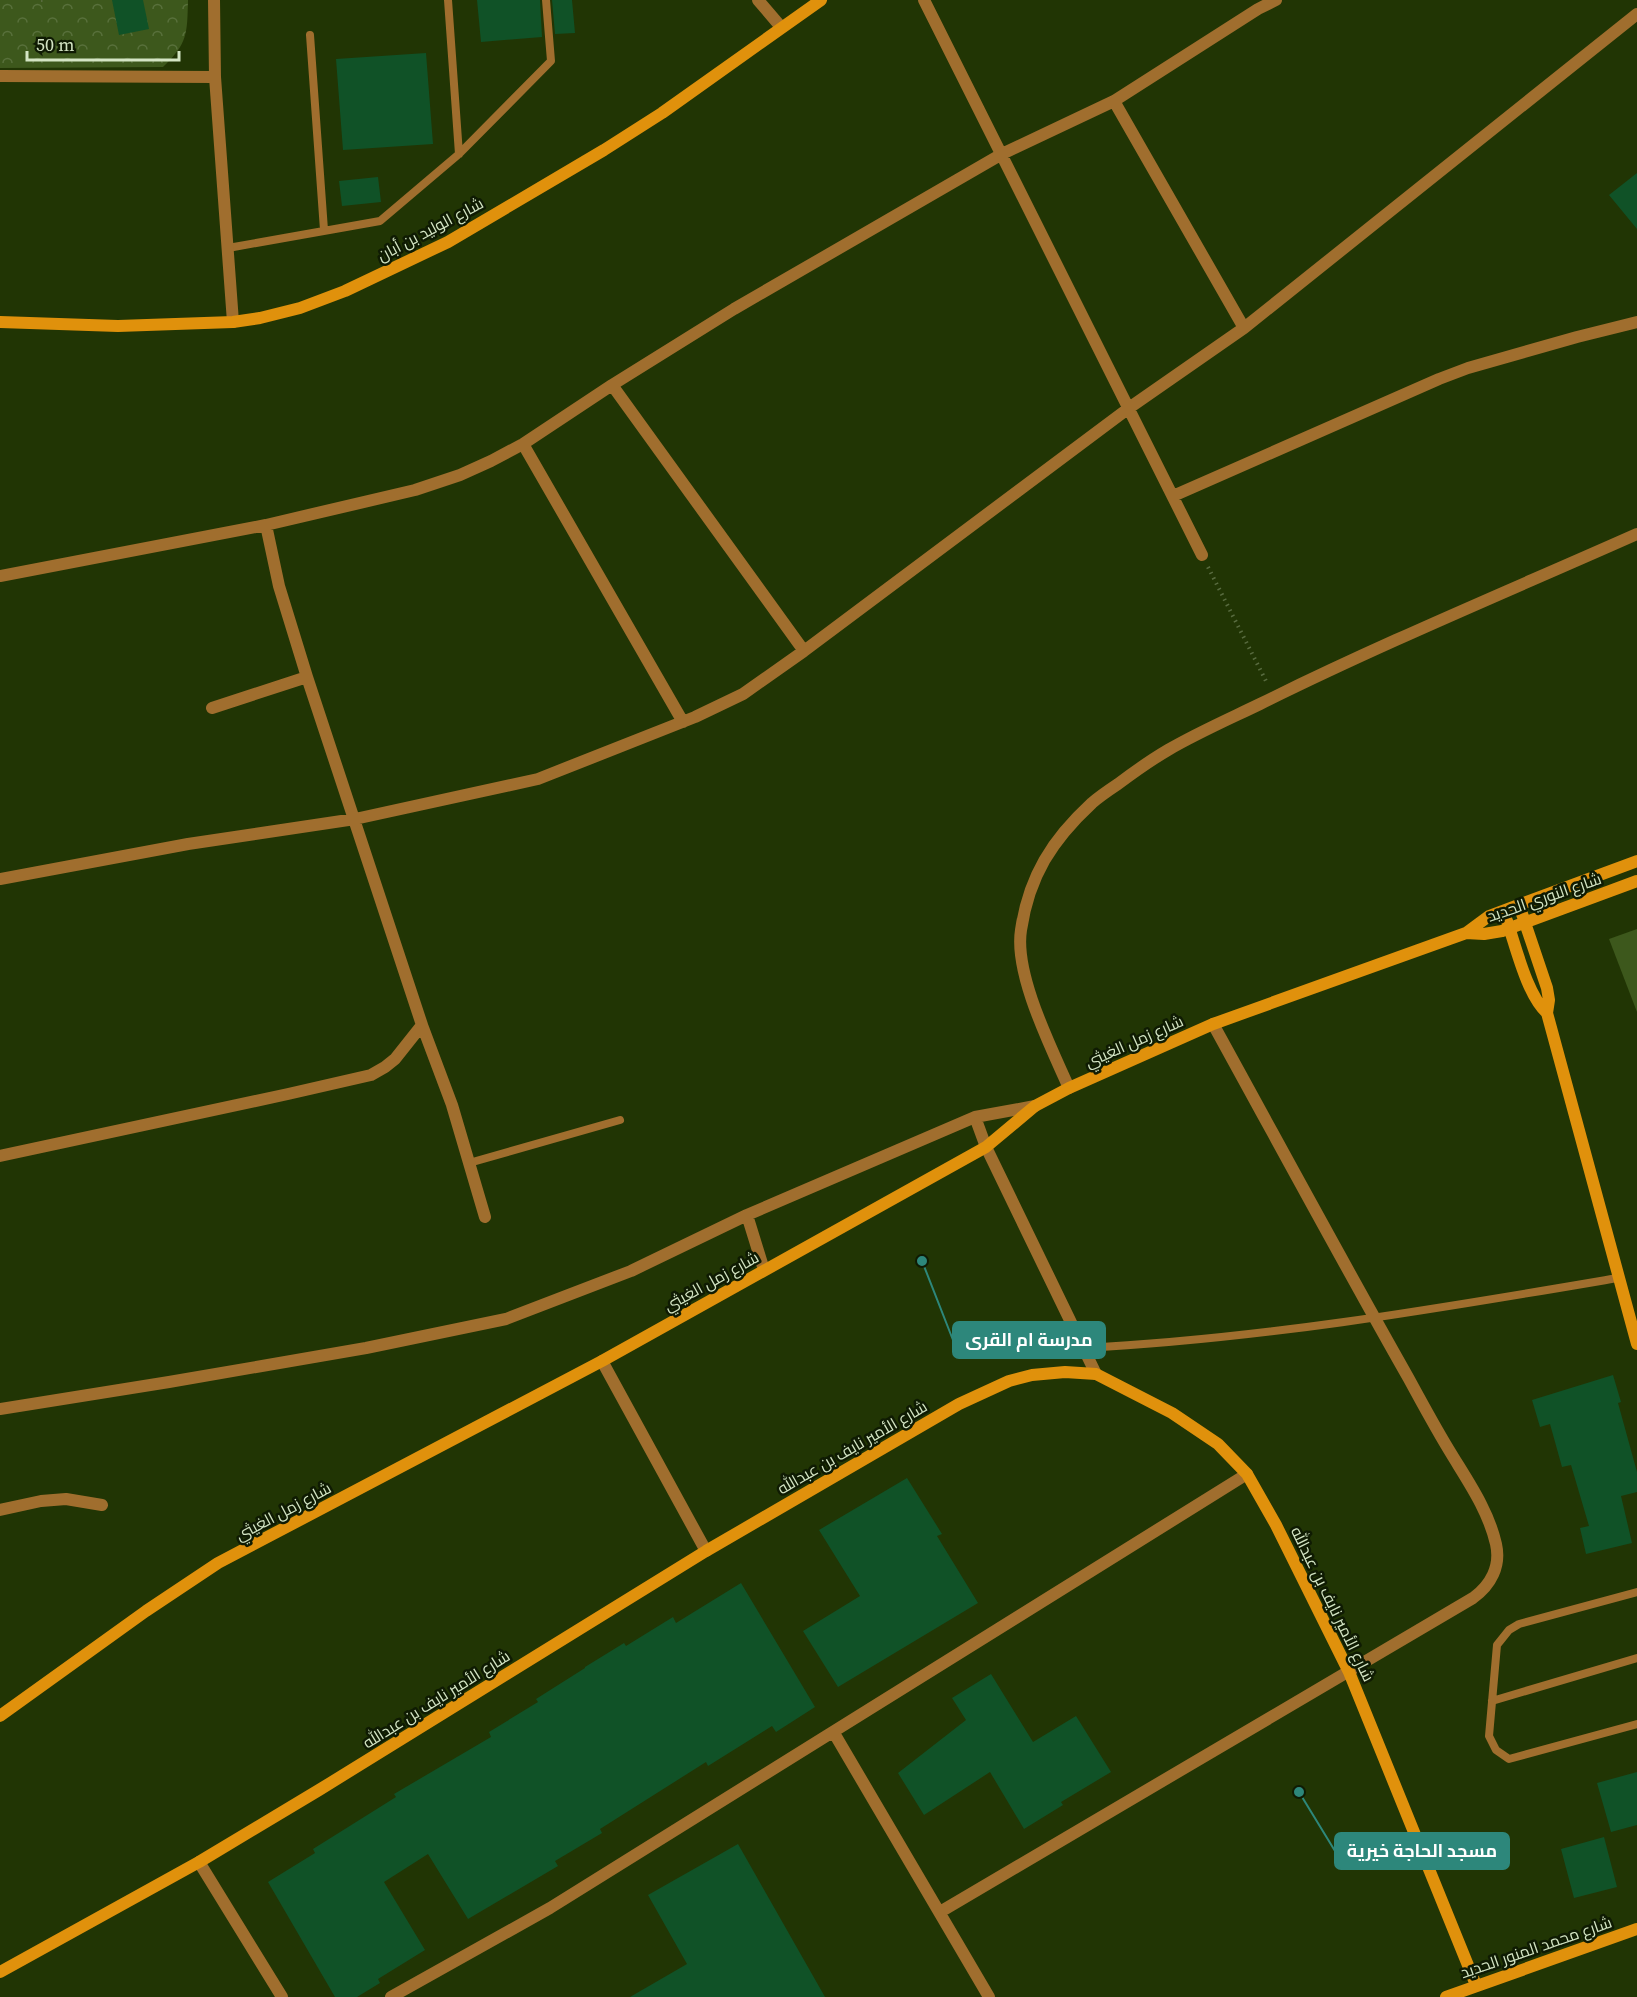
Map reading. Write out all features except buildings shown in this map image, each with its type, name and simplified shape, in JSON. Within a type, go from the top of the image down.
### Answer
[{"type":"street","points":[[214,0],[215,77],[233,322]]},
{"type":"street","points":[[758,0],[781,27]]},
{"type":"street","name":"شارع الوليد بن أبان","points":[[0,322],[118,326],[233,322],[300,308],[345,291],[448,242],[662,114],[821,0]]},
{"type":"street","points":[[924,0],[1202,555]]},
{"type":"street","points":[[0,576],[266,525],[415,490],[460,475],[523,444],[734,309],[1002,154],[1114,100],[1253,4],[1276,0]]},
{"type":"street","points":[[0,879],[188,844],[355,819],[538,779],[683,722],[743,694],[1129,408],[1244,328],[1637,14]]},
{"type":"street","points":[[0,76],[215,77]]},
{"type":"street","points":[[1114,100],[1244,328]]},
{"type":"street","points":[[1173,496],[1468,368],[1637,322]]},
{"type":"street","points":[[612,386],[804,651]]},
{"type":"street","points":[[523,444],[683,722]]},
{"type":"street","points":[[266,525],[279,586],[307,677],[422,1025],[452,1105],[485,1217]]},
{"type":"street","points":[[1069,1088],[1024,975],[1020,952],[1020,931],[1030,890],[1044,857],[1092,802],[1168,750],[1274,697],[1423,627],[1637,534]]},
{"type":"street","points":[[212,708],[307,677]]},
{"type":"street","name":"شارع النوري الحديد","points":[[1466,933],[1480,921],[1504,910],[1637,861]]},
{"type":"street","name":"شارع النوري الحديد","points":[[1466,933],[1493,933],[1510,928],[1637,881]]},
{"type":"street","points":[[1519,904],[1547,988],[1549,1000],[1547,1013],[1637,1344]]},
{"type":"street","points":[[1504,910],[1532,992],[1538,1004],[1547,1013]]},
{"type":"street","name":"شارع زمل الغيثي","points":[[0,1716],[146,1611],[218,1563],[602,1361],[986,1146],[1035,1106],[1069,1088],[1213,1024],[1466,933]]},
{"type":"street","points":[[940,1912],[1473,1598],[1486,1589],[1496,1569],[1498,1555],[1496,1542],[1483,1506],[1375,1319],[1213,1024]]},
{"type":"street","points":[[0,1156],[372,1075],[395,1059],[422,1025]]},
{"type":"street","points":[[0,1409],[335,1353],[506,1319],[631,1271],[747,1215],[975,1117],[1035,1106]]},
{"type":"street","points":[[975,1117],[986,1146],[1096,1374]]},
{"type":"street","points":[[747,1215],[764,1270]]},
{"type":"street","points":[[602,1361],[706,1551]]},
{"type":"street","name":"شارع الأمير نايف بن عبدالله","points":[[0,1972],[199,1862],[706,1551],[958,1404],[1009,1381],[1032,1375],[1065,1372],[1096,1374],[1172,1413],[1218,1444],[1247,1474],[1276,1525],[1349,1672],[1476,1985]]},
{"type":"street","points":[[391,1997],[550,1908],[1247,1474]]},
{"type":"street","points":[[0,1510],[66,1498],[102,1505]]},
{"type":"street","points":[[834,1732],[989,1997]]},
{"type":"street","points":[[199,1862],[282,1997]]},
{"type":"street","name":"شارع محمد المنور الحديد","points":[[1446,1997],[1637,1929]]},
{"type":"lane","points":[[448,0],[459,154]]},
{"type":"lane","points":[[228,248],[380,221],[459,154],[551,62],[546,0]]},
{"type":"lane","points":[[310,35],[324,230]]},
{"type":"lane","points":[[469,1162],[620,1120]]},
{"type":"lane","points":[[1083,1348],[1136,1345],[1375,1319],[1618,1278]]},
{"type":"lane","points":[[1637,1592],[1519,1624],[1509,1630],[1497,1645],[1489,1736],[1496,1750],[1509,1759],[1637,1724]]},
{"type":"lane","points":[[1492,1701],[1637,1658]]},
{"type":"path","points":[[1202,555],[1274,697]]},
{"type":"green space","points":[[0,0],[188,0],[186,30],[182,44],[163,67],[0,68]]},
{"type":"green space","points":[[1637,929],[1637,1012],[1609,939]]},
{"type":"place","name":"مدرسة ام القرى","points":[[922,1261]]},
{"type":"place","name":"مسجد الحاجة خيرية","points":[[1299,1792]]}]
